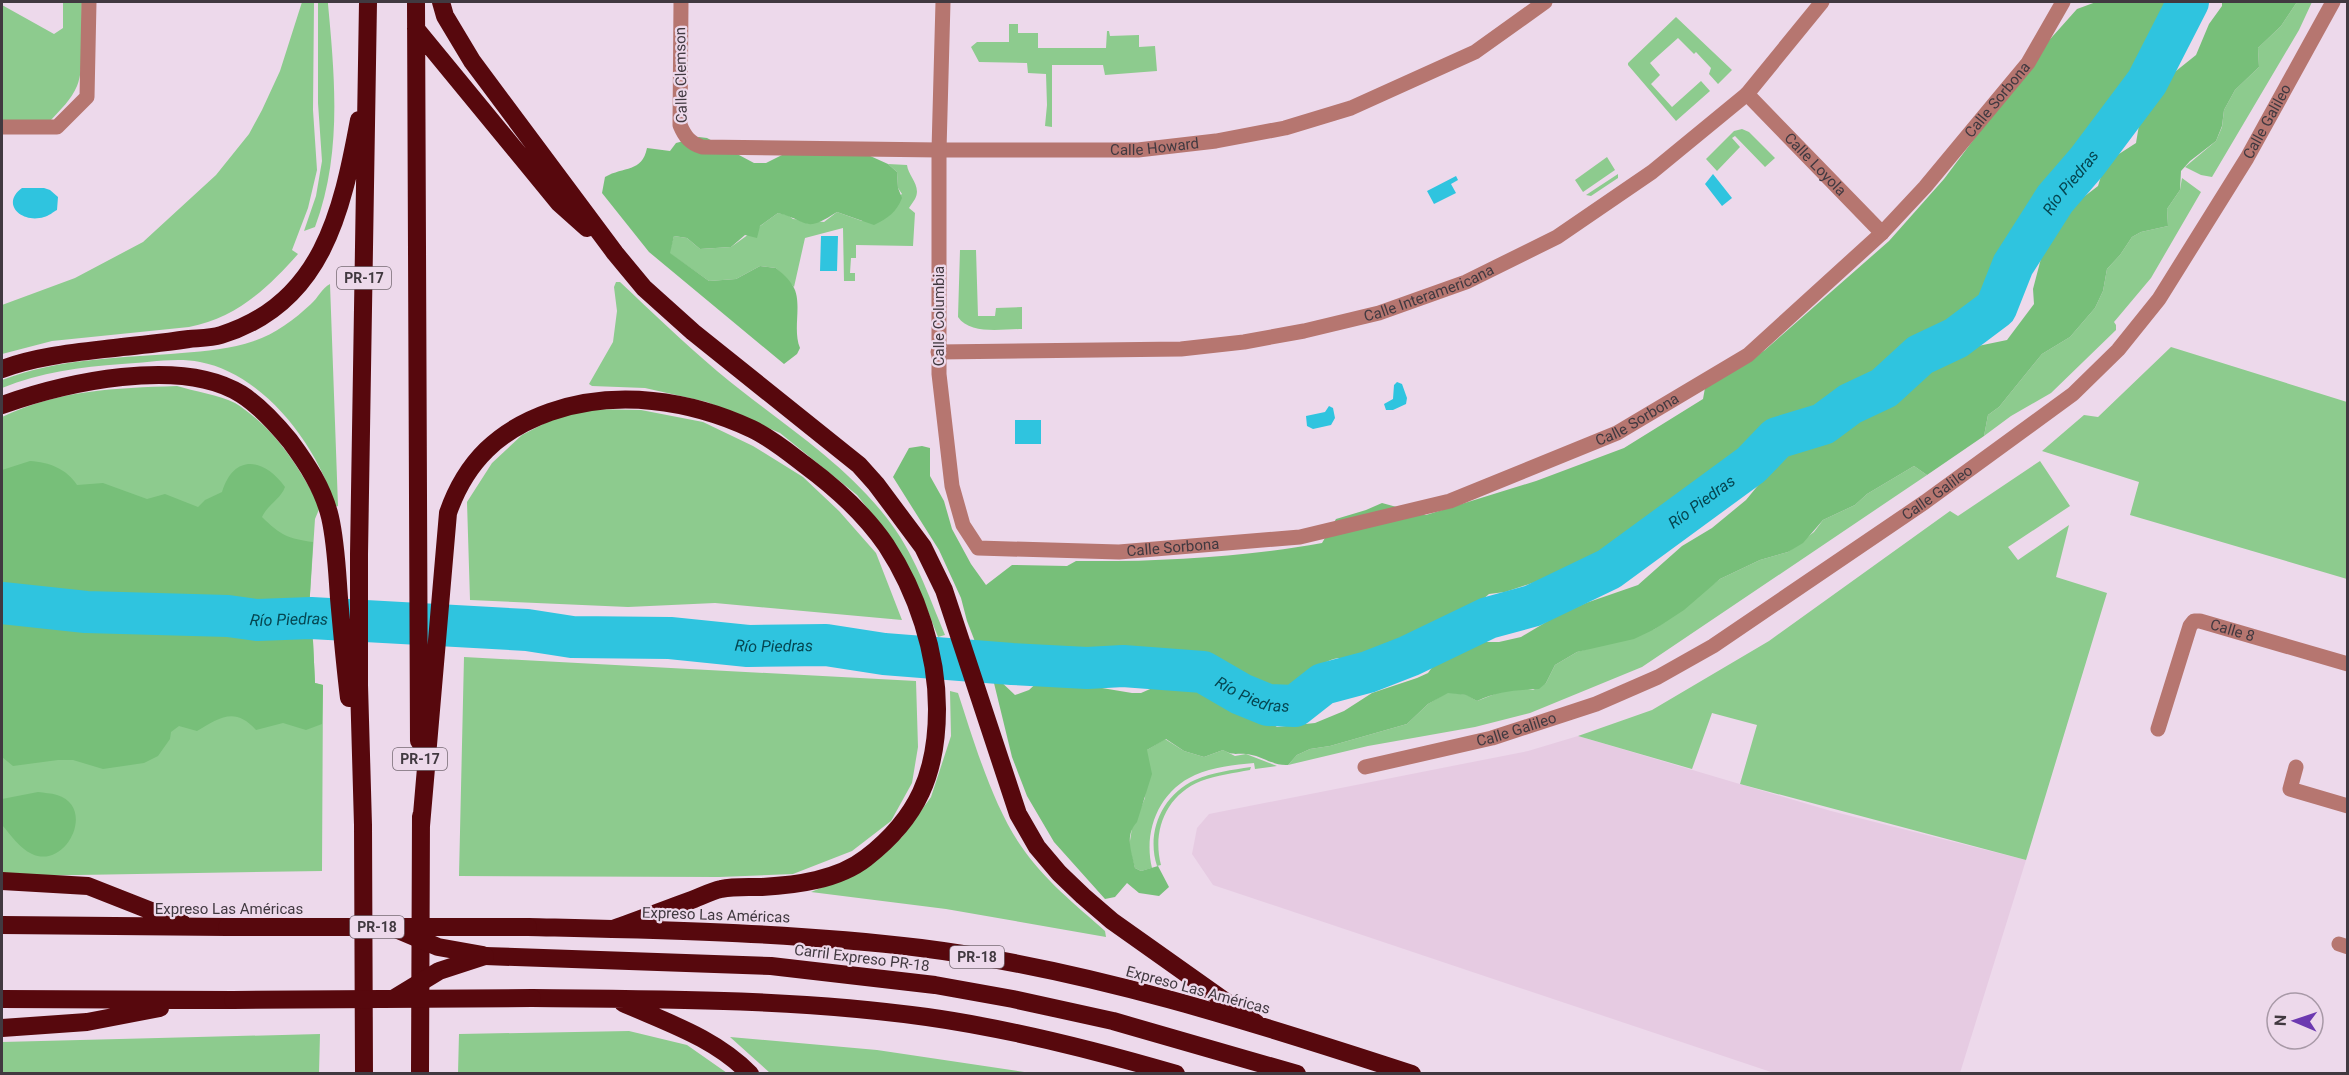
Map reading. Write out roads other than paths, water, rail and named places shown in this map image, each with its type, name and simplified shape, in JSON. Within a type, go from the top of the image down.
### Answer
[{"type":"highway","name":"PR-17","points":[[363,1074],[363,825],[353,684],[359,554],[368,2]]},
{"type":"highway","name":"PR-17","points":[[416,2],[418,555],[427,688],[421,826],[420,1074]]},
{"type":"highway","points":[[441,2],[445,16],[472,61],[615,253],[644,288],[693,332],[859,465],[923,547],[944,590],[1018,814],[1037,847],[1075,889],[1112,921],[1256,1023]]},
{"type":"highway","points":[[416,29],[559,203],[615,253]]},
{"type":"highway","points":[[2,369],[27,360],[62,354],[219,336],[251,324],[273,310],[309,275],[326,244],[346,179],[368,68]]},
{"type":"highway","points":[[2,405],[64,386],[136,376],[179,376],[214,382],[241,394],[276,423],[310,468],[330,515],[353,684]]},
{"type":"highway","points":[[427,688],[446,550],[448,513],[454,495],[481,456],[505,433],[530,419],[563,407],[620,399],[655,401],[694,409],[753,429],[828,482],[850,501],[887,546],[912,595],[935,669],[937,729],[934,759],[924,787],[899,828],[864,860],[842,872],[806,882],[723,888],[613,929]]},
{"type":"highway","points":[[2,881],[88,886],[192,927]]},
{"type":"highway","name":"Expreso Las Américas","points":[[2,925],[613,929],[786,935],[921,948],[1029,967],[1115,986],[1256,1023],[1412,1074]]},
{"type":"highway","points":[[390,927],[438,947],[485,956]]},
{"type":"highway","points":[[391,999],[439,971],[485,956]]},
{"type":"highway","name":"Carril Expreso PR-18","points":[[485,956],[771,966],[935,985],[1113,1021],[1297,1074]]},
{"type":"highway","points":[[2,999],[532,998],[780,1004],[927,1017],[1006,1030],[1104,1053],[1176,1074]]},
{"type":"highway","points":[[614,999],[707,1040],[733,1056],[750,1074]]},
{"type":"highway","points":[[2,1028],[87,1022],[200,1000]]},
{"type":"street","points":[[2,127],[57,127],[87,97],[89,2]]},
{"type":"street","name":"Calle Clemson","points":[[681,2],[680,125],[685,137],[693,144],[702,147],[730,147]]},
{"type":"street","name":"Calle Columbia","points":[[942,2],[938,352],[952,486],[963,525],[978,548],[1054,550]]},
{"type":"street","name":"Calle Howard","points":[[730,147],[1138,150],[1216,141],[1284,128],[1351,108],[1475,52],[1545,2]]},
{"type":"street","name":"Calle Interamericana","points":[[938,352],[1181,349],[1244,342],[1304,331],[1379,313],[1466,282],[1557,237],[1652,172],[1747,94],[1822,2]]},
{"type":"street","name":"Calle Sorbona","points":[[1054,550],[1119,552],[1300,537],[1450,501],[1617,433],[1748,355],[1882,233],[1925,187],[2028,63],[2063,2]]},
{"type":"street","name":"Calle Galileo","points":[[1365,767],[1492,738],[1596,704],[1658,677],[1713,646],[1925,502],[2073,394],[2118,350],[2160,299],[2247,158],[2333,2]]},
{"type":"street","name":"Calle Loyola","points":[[1747,94],[1882,233]]},
{"type":"street","name":"Calle 8","points":[[2158,729],[2190,626],[2194,621],[2348,664]]},
{"type":"street","points":[[2296,767],[2290,789],[2348,806]]},
{"type":"water","points":[[1713,174],[1732,198],[1722,206],[1705,184]]},
{"type":"water","points":[[1456,176],[1458,180],[1451,184],[1456,193],[1434,204],[1427,191]]},
{"type":"water","points":[[22,188],[50,190],[58,197],[57,210],[36,218],[22,215],[13,206],[13,200]]},
{"type":"water","points":[[821,236],[838,236],[837,271],[820,271]]},
{"type":"water","points":[[1397,382],[1402,384],[1407,398],[1406,404],[1393,410],[1386,410],[1384,404],[1393,399],[1394,385]]},
{"type":"water","points":[[1329,406],[1333,408],[1335,418],[1331,425],[1313,429],[1307,426],[1306,416],[1325,412]]},
{"type":"water","points":[[1015,420],[1041,420],[1041,444],[1015,444]]},
{"type":"waterway","name":"Río Piedras","points":[[2,603],[86,612],[228,616],[257,620],[311,618],[527,630],[572,637],[670,638],[748,646],[826,645],[884,654],[1012,664],[1087,668],[1123,666],[1203,672],[1241,694],[1268,705],[1295,706],[1323,684],[1368,672],[1409,656],[1488,618],[1532,606],[1609,569],[1751,465],[1777,438],[1823,424],[1850,404],[1884,388],[1920,355],[1956,338],[1996,308],[2013,265],[2055,199],[2087,162],[2147,82],[2188,2]]}]
